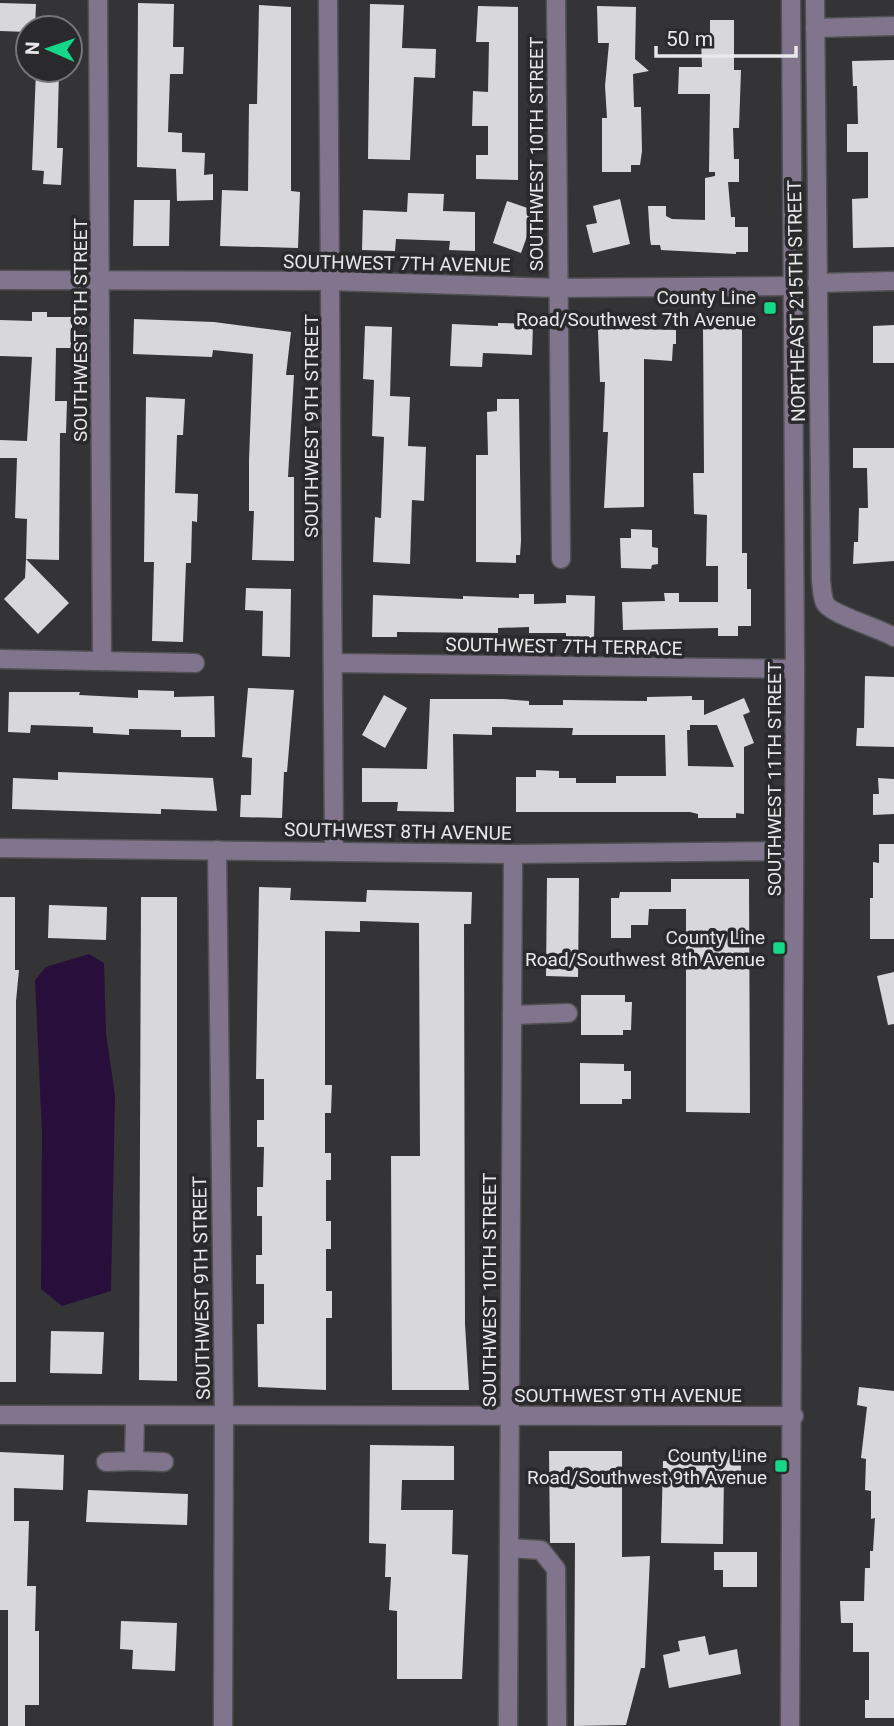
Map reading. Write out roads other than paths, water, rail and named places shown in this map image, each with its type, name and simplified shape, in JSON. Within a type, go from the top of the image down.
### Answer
[{"type":"street","name":"SOUTHWEST 8TH STREET","points":[[98,0],[102,661]]},
{"type":"street","name":"SOUTHWEST 9TH STREET","points":[[328,0],[334,851]]},
{"type":"street","name":"SOUTHWEST 10TH STREET","points":[[556,0],[561,559]]},
{"type":"street","name":"SOUTHWEST 11TH STREET","points":[[790,1726],[794,1416],[795,669],[791,0]]},
{"type":"street","name":"NORTHEAST 215TH STREET","points":[[815,0],[821,581],[824,602],[831,611],[874,625],[894,636]]},
{"type":"street","points":[[815,29],[894,26]]},
{"type":"street","name":"SOUTHWEST 7TH AVENUE","points":[[0,280],[331,281],[557,288],[793,286]]},
{"type":"street","points":[[817,283],[894,281]]},
{"type":"street","points":[[0,659],[195,663]]},
{"type":"street","name":"SOUTHWEST 7TH TERRACE","points":[[333,663],[795,669]]},
{"type":"street","name":"SOUTHWEST 8TH AVENUE","points":[[0,848],[513,854],[794,852]]},
{"type":"street","name":"SOUTHWEST 9TH STREET","points":[[216,850],[224,1417],[223,1726]]},
{"type":"street","name":"SOUTHWEST 10TH STREET","points":[[508,1726],[513,854]]},
{"type":"street","points":[[512,1015],[568,1013]]},
{"type":"street","name":"SOUTHWEST 9TH AVENUE","points":[[0,1415],[794,1416]]},
{"type":"street","points":[[134,1461],[135,1416]]},
{"type":"street","points":[[106,1462],[164,1462]]},
{"type":"street","points":[[509,1548],[541,1550],[556,1569],[557,1726]]},
{"type":"place","name":"County Line Road/Southwest 7th Avenue","points":[[770,308]]},
{"type":"place","name":"County Line Road/Southwest 8th Avenue","points":[[779,948]]},
{"type":"place","name":"County Line Road/Southwest 9th Avenue","points":[[781,1466]]}]
